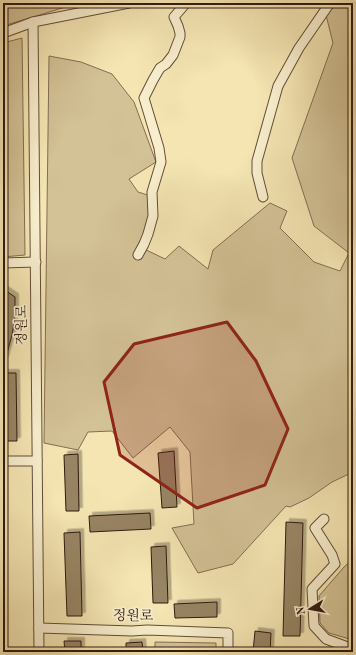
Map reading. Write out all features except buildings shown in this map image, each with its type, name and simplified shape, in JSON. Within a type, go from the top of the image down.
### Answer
[{"type":"street","points":[[3,33],[33,22],[129,3]]},
{"type":"street","points":[[138,255],[148,234],[153,216],[152,192],[161,162],[159,148],[144,98],[160,68],[166,64],[174,52],[180,33],[174,17],[186,3]]},
{"type":"street","points":[[263,198],[257,173],[258,161],[278,86],[299,48],[330,3]]},
{"type":"street","name":"정원로","points":[[33,22],[39,652]]},
{"type":"street","points":[[3,263],[36,262]]},
{"type":"street","points":[[3,461],[37,461]]},
{"type":"street","points":[[324,519],[315,528],[332,555],[335,564],[312,589],[314,626],[326,639],[353,649]]},
{"type":"street","name":"정원로","points":[[39,628],[228,633],[228,652]]},
{"type":"highlighted area","points":[[227,322],[256,361],[288,429],[265,485],[197,508],[120,455],[104,382],[134,344]]},
{"type":"shaded area","points":[[3,3],[79,3],[3,26]]},
{"type":"shaded area","points":[[337,3],[353,3],[353,472],[332,482],[309,498],[290,507],[286,506],[233,564],[198,573],[172,528],[194,524],[190,452],[170,427],[133,458],[112,431],[88,432],[78,450],[44,443],[49,56],[81,62],[112,74],[134,102],[156,162],[129,179],[138,192],[154,197],[142,248],[165,259],[179,246],[208,269],[213,250],[270,203],[287,211],[280,228],[314,262],[340,271],[349,253],[314,226],[292,158],[333,43],[326,15]]},
{"type":"shaded area","points":[[22,38],[25,255],[3,257],[3,43]]},
{"type":"shaded area","points":[[353,559],[353,640],[329,633],[320,623],[319,596],[344,567]]},
{"type":"shaded area","points":[[155,642],[216,643],[216,652],[155,652]]}]
